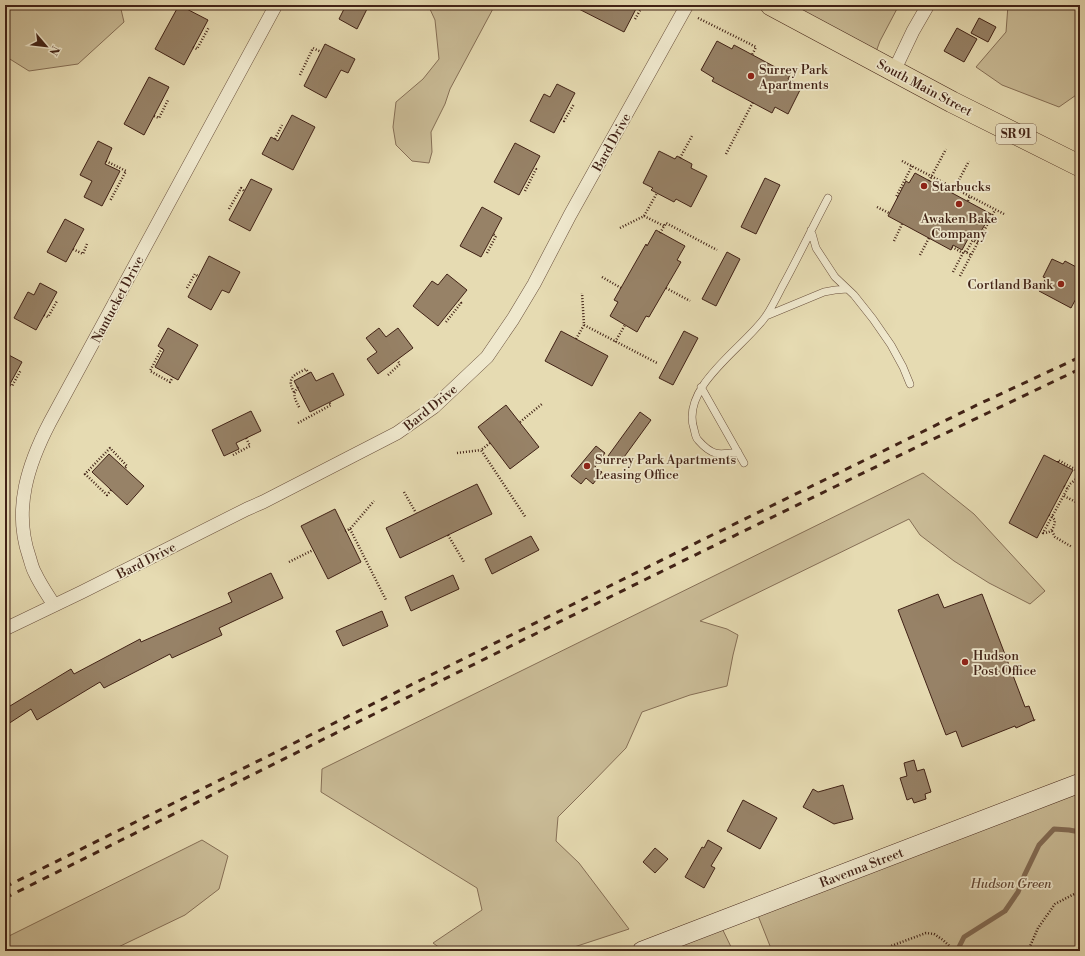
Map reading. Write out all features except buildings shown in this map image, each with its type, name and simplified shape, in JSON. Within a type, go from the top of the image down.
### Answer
[{"type":"main road","name":"South Main Street","points":[[771,5],[894,72],[1080,166]]},
{"type":"street","name":"Nantucket Drive","points":[[54,605],[34,572],[25,546],[22,527],[22,498],[27,476],[35,454],[50,422],[276,5]]},
{"type":"street","name":"Bard Drive","points":[[5,628],[82,592],[263,502],[397,433],[434,407],[487,357],[513,319],[534,284],[570,215],[687,5]]},
{"type":"street","points":[[894,72],[928,5]]},
{"type":"street","name":"Ravenna Street","points":[[642,951],[1080,783]]},
{"type":"lane","points":[[738,452],[721,454],[710,451],[696,438],[692,422],[694,403],[701,387],[713,372],[746,340],[766,316],[828,198]]},
{"type":"lane","points":[[811,230],[816,248],[835,277],[854,296],[873,319],[891,345],[910,384]]},
{"type":"lane","points":[[766,316],[824,292],[847,289]]},
{"type":"lane","points":[[701,387],[744,463]]},
{"type":"path","points":[[340,5],[344,8]]},
{"type":"path","points":[[635,20],[642,7],[638,5]]},
{"type":"path","points":[[698,18],[756,47],[752,55]]},
{"type":"path","points":[[193,47],[197,49],[209,26]]},
{"type":"path","points":[[300,75],[313,48],[321,52]]},
{"type":"path","points":[[154,116],[159,118],[168,100]]},
{"type":"path","points":[[726,154],[753,102]]},
{"type":"path","points":[[561,119],[564,121],[574,104]]},
{"type":"path","points":[[275,139],[282,125]]},
{"type":"path","points":[[680,158],[692,136]]},
{"type":"path","points":[[929,181],[946,149]]},
{"type":"path","points":[[106,161],[126,171],[110,201]]},
{"type":"path","points":[[902,161],[1004,214]]},
{"type":"path","points":[[952,193],[969,161]]},
{"type":"path","points":[[898,198],[896,197],[912,166]]},
{"type":"path","points":[[525,190],[536,169],[534,168]]},
{"type":"path","points":[[229,209],[240,188],[244,191]]},
{"type":"path","points":[[620,228],[644,216],[657,193]]},
{"type":"path","points":[[968,201],[970,196]]},
{"type":"path","points":[[876,207],[889,213]]},
{"type":"path","points":[[960,276],[995,210]]},
{"type":"path","points":[[644,216],[664,226]]},
{"type":"path","points":[[660,232],[666,223],[717,250]]},
{"type":"path","points":[[894,241],[902,224]]},
{"type":"path","points":[[487,253],[496,236],[493,234]]},
{"type":"path","points":[[920,255],[929,238]]},
{"type":"path","points":[[969,238],[978,243]]},
{"type":"path","points":[[953,272],[973,240]]},
{"type":"path","points":[[73,249],[82,254],[87,244]]},
{"type":"path","points":[[952,247],[971,255]]},
{"type":"path","points":[[187,288],[195,274],[199,277]]},
{"type":"path","points":[[602,277],[621,288]]},
{"type":"path","points":[[666,288],[690,301]]},
{"type":"path","points":[[576,339],[584,326],[582,293]]},
{"type":"path","points":[[44,315],[48,317],[57,301]]},
{"type":"path","points":[[446,322],[461,303],[459,301]]},
{"type":"path","points":[[615,342],[625,325]]},
{"type":"path","points":[[584,326],[657,363]]},
{"type":"path","points":[[162,348],[150,370],[170,382],[173,377]]},
{"type":"path","points":[[388,375],[400,364],[397,360]]},
{"type":"path","points":[[300,409],[290,385],[291,380],[295,374],[306,369],[308,374]]},
{"type":"path","points":[[10,384],[12,386],[21,370]]},
{"type":"path","points":[[294,392],[298,387]]},
{"type":"path","points":[[298,423],[331,405],[329,402]]},
{"type":"path","points":[[520,422],[542,404]]},
{"type":"path","points":[[233,455],[250,446],[246,438]]},
{"type":"path","points":[[457,453],[481,450],[490,443]]},
{"type":"path","points":[[111,490],[107,495],[84,474],[110,448],[127,466],[125,468]]},
{"type":"path","points":[[481,450],[526,518]]},
{"type":"path","points":[[1058,462],[1058,460],[1080,472]]},
{"type":"path","points":[[1052,531],[1048,533],[1041,532],[1070,484],[1080,477]]},
{"type":"path","points":[[1064,486],[1068,489]]},
{"type":"path","points":[[404,492],[416,513]]},
{"type":"path","points":[[1064,496],[1080,504]]},
{"type":"path","points":[[345,531],[350,529],[374,501]]},
{"type":"path","points":[[1051,516],[1055,520],[1052,531],[1055,537],[1072,547]]},
{"type":"path","points":[[350,529],[386,600]]},
{"type":"path","points":[[448,535],[464,562]]},
{"type":"path","points":[[289,562],[313,550]]},
{"type":"path","points":[[1028,951],[1038,928],[1055,904],[1080,890]]},
{"type":"path","points":[[884,951],[891,946],[926,933],[934,934],[955,951]]},
{"type":"green space","points":[[5,5],[120,5],[124,22],[78,64],[29,71],[5,56]]},
{"type":"green space","points":[[429,5],[495,5],[450,89],[445,104],[431,132],[432,152],[429,163],[412,161],[396,145],[393,127],[396,102],[423,79],[439,59],[435,20]]},
{"type":"green space","points":[[768,5],[899,5],[880,41],[873,60]]},
{"type":"green space","points":[[1008,5],[1080,5],[1080,94],[1079,93],[1059,107],[1002,85],[976,67],[1006,32]]},
{"type":"green space","points":[[923,473],[974,514],[1045,591],[1030,604],[989,583],[954,561],[920,535],[909,519],[700,621],[727,629],[738,635],[727,686],[690,695],[642,712],[626,748],[558,817],[556,841],[579,863],[629,929],[562,951],[444,951],[433,943],[482,910],[477,888],[321,792],[322,769]]},
{"type":"green space","name":"Hudson Green","points":[[1080,783],[1080,951],[772,951],[755,908]]},
{"type":"green space","points":[[202,840],[228,856],[219,889],[185,915],[110,951],[5,951],[5,938]]},
{"type":"green space","points":[[719,922],[733,951],[646,951]]},
{"type":"waterway","points":[[957,951],[964,937],[1005,911],[1018,892],[1039,845],[1054,829],[1080,832]]},
{"type":"railway","points":[[5,887],[704,539],[979,404],[1080,357]]},
{"type":"railway","points":[[5,898],[407,697],[810,499],[1080,369]]},
{"type":"place","name":"Surrey Park Apartments","points":[[751,76]]},
{"type":"place","name":"Starbucks","points":[[924,186]]},
{"type":"place","name":"Awaken Bake Company","points":[[959,204]]},
{"type":"place","name":"Cortland Bank","points":[[1061,284]]},
{"type":"place","name":"Surrey Park Apartments Leasing Office","points":[[587,466]]},
{"type":"place","name":"Hudson Post Office","points":[[965,662]]}]
